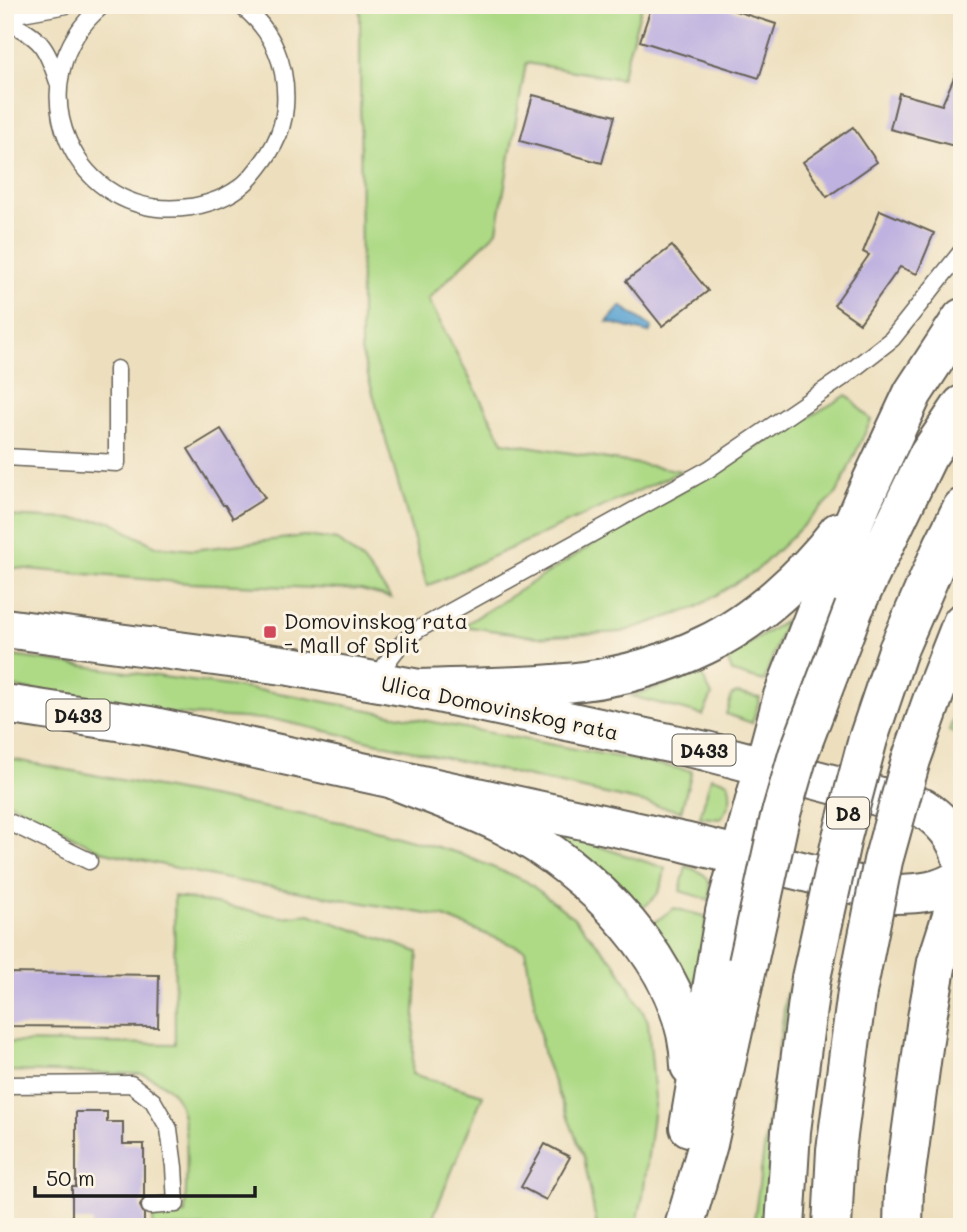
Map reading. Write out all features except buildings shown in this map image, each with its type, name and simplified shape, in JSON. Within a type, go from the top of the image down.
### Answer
[{"type":"main road","points":[[395,780],[503,825],[549,852],[591,885],[631,927],[674,998],[683,1027],[690,1054],[690,1119],[725,912],[783,696],[863,500],[913,394],[962,318]]},
{"type":"main road","points":[[684,1227],[708,1144],[780,817],[798,755],[854,608],[927,457],[962,405]]},
{"type":"main road","points":[[418,689],[583,681],[624,673],[705,645],[743,622],[786,588],[824,551],[863,500]]},
{"type":"main road","name":"D8","points":[[785,1227],[792,1131],[811,978],[842,837],[868,739],[898,650],[962,508]]},
{"type":"main road","name":"D8","points":[[832,1227],[836,1150],[857,992],[883,861],[911,760],[962,624]]},
{"type":"main road","name":"Ulica Domovinskog rata","points":[[5,628],[290,666],[376,681],[706,751],[923,808],[938,818],[951,833],[962,859]]},
{"type":"main road","name":"D433","points":[[5,704],[150,726],[740,856],[894,894],[938,890],[962,877]]},
{"type":"main road","points":[[903,1227],[904,1187],[929,1007],[937,962],[962,884]]},
{"type":"lane","points":[[5,19],[67,5]]},
{"type":"lane","points":[[58,82],[67,49],[86,19],[103,5]]},
{"type":"lane","points":[[5,19],[28,32],[47,51],[58,82],[60,120],[74,156],[100,184],[133,203],[171,210],[209,204],[243,186],[268,157],[284,122],[287,84],[277,48],[255,16],[240,5]]},
{"type":"lane","points":[[376,681],[388,657],[402,641],[419,629],[709,469],[842,378],[892,339],[962,251]]},
{"type":"lane","points":[[5,457],[117,463],[117,369]]},
{"type":"lane","points":[[5,820],[89,861]]},
{"type":"lane","points":[[5,1085],[131,1084],[153,1101],[169,1129],[176,1204],[150,1206]]},
{"type":"green space","points":[[360,5],[642,5],[621,79],[526,63],[497,231],[428,299],[503,442],[682,471],[427,586],[361,351]]},
{"type":"green space","points":[[847,395],[871,420],[837,493],[757,570],[695,608],[622,632],[537,637],[463,626],[627,523]]},
{"type":"green space","points":[[5,516],[112,521],[156,546],[193,550],[304,536],[337,540],[363,561],[391,598],[361,590],[189,583],[5,567]]},
{"type":"green space","points":[[785,621],[764,681],[732,672],[727,658]]},
{"type":"green space","points":[[5,655],[279,693],[692,771],[681,811],[277,720],[173,714],[5,686]]},
{"type":"green space","points":[[699,670],[712,695],[703,715],[631,696],[669,684]]},
{"type":"green space","points":[[962,692],[962,734],[949,731]]},
{"type":"green space","points":[[737,693],[760,698],[752,723],[726,714],[732,695]]},
{"type":"green space","points":[[5,758],[361,826],[458,853],[526,881],[573,917],[615,963],[648,1021],[655,1098],[643,1196],[636,1227],[597,1227],[584,1158],[544,1057],[525,950],[444,917],[221,878],[101,851],[5,800]]},
{"type":"green space","points":[[711,777],[728,782],[730,788],[730,802],[720,819],[700,817]]},
{"type":"green space","points":[[560,834],[665,868],[659,892],[641,909],[625,892],[555,842]]},
{"type":"green space","points":[[686,866],[698,871],[709,881],[710,900],[680,891]]},
{"type":"green space","points":[[174,896],[282,917],[309,914],[418,952],[412,1074],[483,1095],[429,1227],[153,1227],[153,1217],[185,1214],[187,1155],[184,1124],[177,1099],[171,1091],[142,1074],[5,1071],[5,1042],[175,1044]]},
{"type":"green space","points":[[674,908],[707,917],[693,995],[647,928]]},
{"type":"green space","points":[[793,980],[775,1103],[765,1227],[753,1227],[786,995]]},
{"type":"water","points":[[621,306],[652,327],[649,333],[607,322]]},
{"type":"place","name":"Domovinskog rata - Mall of Split","points":[[270,632]]}]
